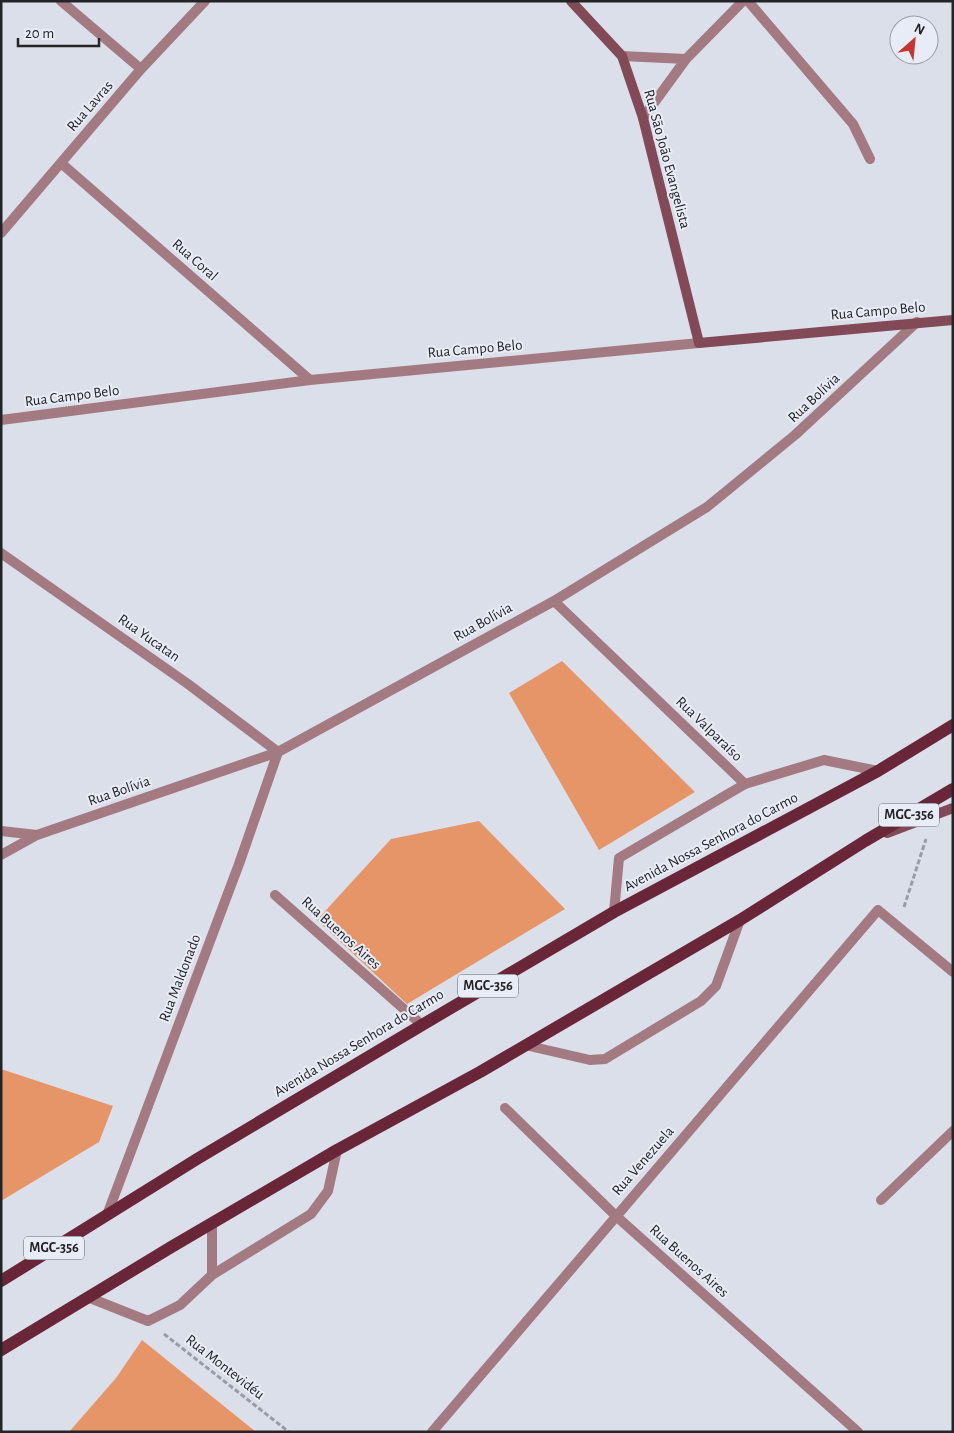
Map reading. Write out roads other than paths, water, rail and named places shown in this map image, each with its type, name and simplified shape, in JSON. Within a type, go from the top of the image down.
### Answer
[{"type":"main road","name":"Avenida Nossa Senhora do Carmo","points":[[1,1281],[107,1214],[614,912],[878,771],[952,725]]},
{"type":"main road","name":"MGC-356","points":[[1,1350],[337,1150],[480,1072],[740,920],[865,841],[953,789]]},
{"type":"street","points":[[61,1],[141,69]]},
{"type":"street","name":"Rua Lavras","points":[[1,234],[141,69],[205,1]]},
{"type":"street","name":"Rua São João Evangelista","points":[[570,1],[622,56],[643,118],[699,343]]},
{"type":"street","points":[[643,118],[686,59],[743,1]]},
{"type":"street","points":[[748,1],[853,124],[870,159]]},
{"type":"street","points":[[622,56],[686,59]]},
{"type":"street","name":"Rua Coral","points":[[61,162],[310,380]]},
{"type":"street","name":"Rua Campo Belo","points":[[1,420],[310,380],[953,320]]},
{"type":"street","name":"Rua Bolívia","points":[[1,831],[37,835],[278,752],[554,600],[707,507],[795,435],[917,322]]},
{"type":"street","name":"Rua Yucatan","points":[[1,553],[188,684],[278,752]]},
{"type":"street","name":"Rua Valparaíso","points":[[554,600],[745,784],[824,760],[878,771]]},
{"type":"street","name":"Rua Maldonado","points":[[107,1214],[239,864],[278,752]]},
{"type":"street","points":[[614,912],[618,858],[745,784]]},
{"type":"street","name":"MGC-356","points":[[865,841],[953,808]]},
{"type":"street","points":[[1,855],[37,835]]},
{"type":"street","name":"Rua Buenos Aires","points":[[276,895],[422,1025]]},
{"type":"street","name":"Rua Venezuela","points":[[432,1432],[878,910],[953,972]]},
{"type":"street","points":[[525,1045],[590,1060],[605,1059],[701,1001],[716,986],[740,920]]},
{"type":"street","name":"Rua Buenos Aires","points":[[505,1108],[616,1216],[858,1432]]},
{"type":"street","points":[[881,1200],[953,1131]]},
{"type":"street","points":[[90,1298],[148,1321],[180,1305],[212,1275],[311,1214],[328,1191],[337,1150]]},
{"type":"street","points":[[212,1223],[212,1275]]}]
